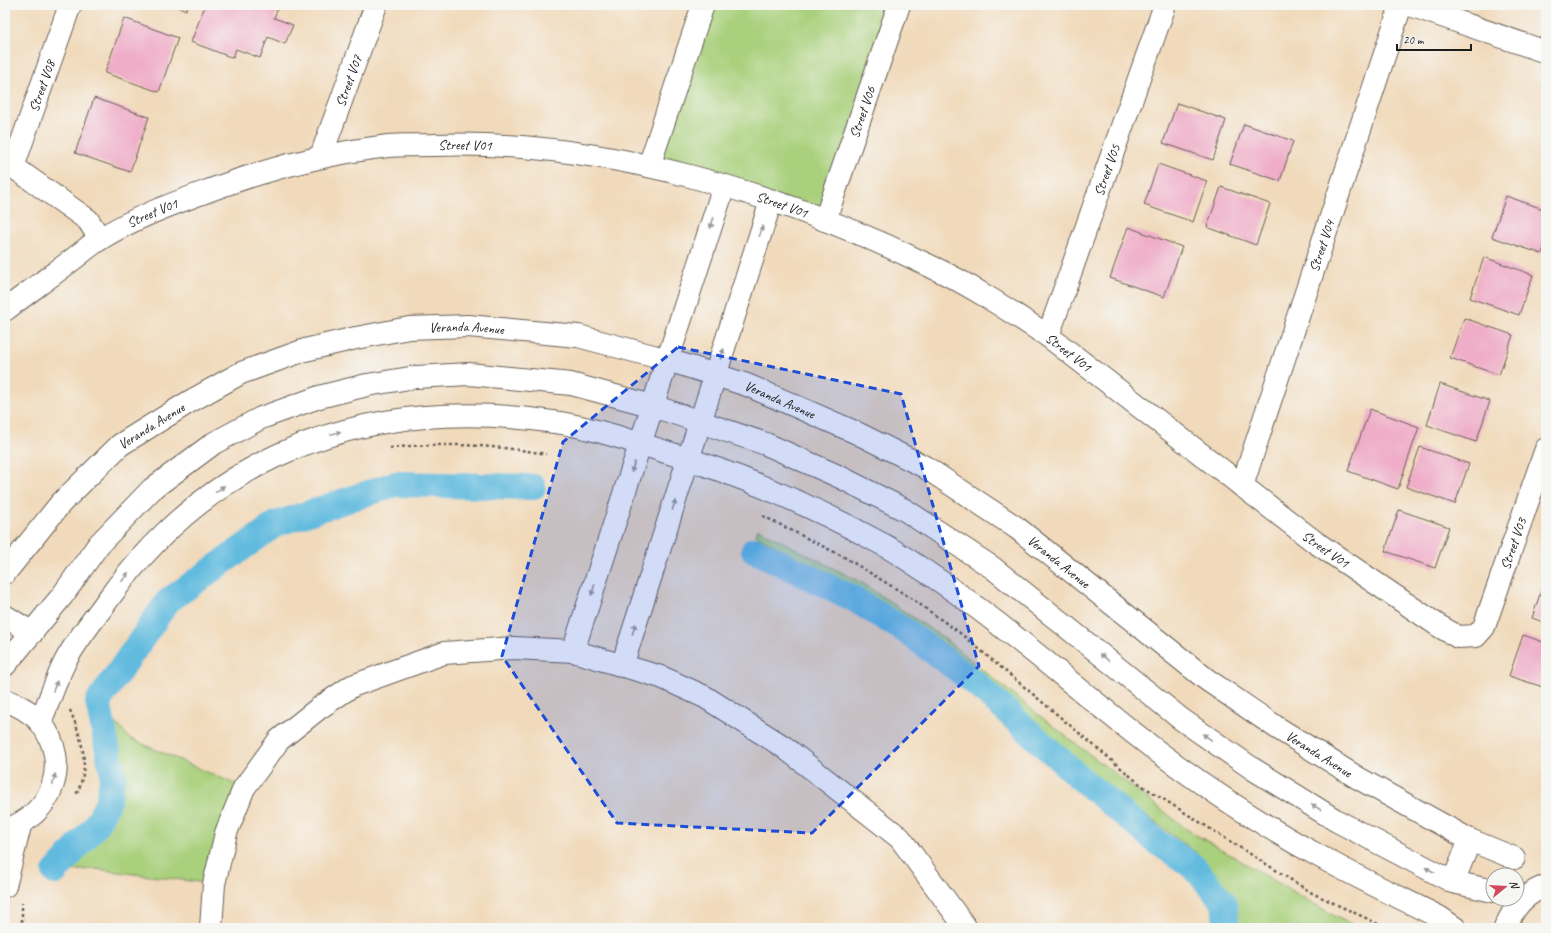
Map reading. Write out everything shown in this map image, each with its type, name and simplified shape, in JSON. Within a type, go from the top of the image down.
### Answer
[{"type":"street","name":"Street V08","points":[[9,164],[70,5]]},
{"type":"street","name":"Street V07","points":[[322,156],[376,5]]},
{"type":"street","points":[[649,166],[703,5]]},
{"type":"street","name":"Street V06","points":[[825,220],[899,5]]},
{"type":"street","name":"Street V05","points":[[1048,336],[1165,5]]},
{"type":"street","name":"Street V04","points":[[1242,486],[1401,5]]},
{"type":"street","points":[[1410,5],[1546,52]]},
{"type":"street","name":"Street V01","points":[[5,310],[100,239],[166,206],[251,174],[322,156],[390,146],[470,143],[532,147],[594,155],[649,166],[724,186],[825,220],[880,242],[935,268],[1002,306],[1048,336],[1315,542],[1439,626],[1458,637],[1476,636]]},
{"type":"street","points":[[9,164],[88,220],[100,239]]},
{"type":"street","points":[[574,651],[724,186]]},
{"type":"street","points":[[622,666],[771,201]]},
{"type":"street","name":"Veranda Avenue","points":[[5,573],[61,503],[120,445],[189,402],[241,373],[305,350],[409,328],[468,326],[578,336],[668,360],[781,399],[857,433],[925,467],[1017,528],[1206,679],[1276,727],[1358,778],[1470,840],[1514,858]]},
{"type":"street","points":[[5,665],[32,633],[99,544],[152,489],[214,444],[261,418],[312,399],[367,385],[408,378],[469,374],[571,384],[653,406],[766,444],[840,477],[905,510],[993,568],[1181,719],[1253,768],[1338,821],[1453,882],[1485,889]]},
{"type":"street","points":[[40,722],[66,660],[130,570],[178,519],[235,477],[277,455],[331,435],[382,423],[434,416],[469,415],[564,423],[641,444],[751,481],[823,514],[885,545],[969,600],[1158,751],[1231,802],[1318,856],[1439,917],[1455,928]]},
{"type":"street","name":"Street V03","points":[[1476,636],[1484,627],[1546,449]]},
{"type":"street","points":[[5,616],[32,633]]},
{"type":"street","points":[[211,928],[214,884],[226,834],[244,788],[279,740],[318,709],[352,686],[444,653],[514,648],[574,651],[660,677],[705,697],[784,747],[900,838],[966,928]]},
{"type":"street","points":[[5,700],[18,705],[40,722],[48,735],[55,754],[55,776],[49,796],[37,813],[12,828],[13,892]]},
{"type":"street","points":[[1453,882],[1470,840]]},
{"type":"street","points":[[1525,894],[1546,886]]},
{"type":"street","points":[[1504,928],[1515,907]]},
{"type":"path","points":[[387,449],[425,444],[514,448],[546,454]]},
{"type":"path","points":[[762,516],[844,557],[911,598],[960,633],[1141,785],[1312,893],[1387,928]]},
{"type":"path","points":[[68,705],[78,729],[85,762],[80,786],[73,800]]},
{"type":"path","points":[[13,892],[22,928]]},
{"type":"highlighted area","points":[[678,347],[901,394],[979,666],[812,833],[617,823],[502,656],[563,442]]},
{"type":"green space","points":[[703,5],[899,5],[825,220],[649,166]]},
{"type":"green space","points":[[758,529],[862,583],[942,637],[1045,720],[1188,830],[1338,918],[1360,928],[1238,928],[1232,897],[1198,854],[1132,806],[993,689],[900,616],[756,535]]},
{"type":"green space","points":[[98,702],[129,738],[244,788],[214,884],[94,869],[55,872],[95,827],[108,802],[113,775]]},
{"type":"building","points":[[174,5],[188,5],[186,10]]},
{"type":"building","points":[[205,5],[279,5],[274,18],[293,25],[285,44],[268,37],[260,58],[236,49],[233,58],[191,42]]},
{"type":"building","points":[[124,18],[178,38],[159,92],[105,73]]},
{"type":"building","points":[[94,98],[149,117],[130,172],[75,153]]},
{"type":"building","points":[[1177,103],[1226,120],[1213,160],[1163,143]]},
{"type":"building","points":[[1244,124],[1293,141],[1280,181],[1230,164]]},
{"type":"building","points":[[1158,164],[1207,181],[1193,222],[1144,205]]},
{"type":"building","points":[[1221,187],[1270,204],[1256,245],[1207,227]]},
{"type":"building","points":[[1506,196],[1546,210],[1546,241],[1542,254],[1492,237]]},
{"type":"building","points":[[1128,227],[1182,247],[1164,297],[1110,278]]},
{"type":"building","points":[[1484,257],[1533,275],[1519,315],[1470,298]]},
{"type":"building","points":[[1464,318],[1513,335],[1499,375],[1450,358]]},
{"type":"building","points":[[1440,384],[1490,401],[1476,442],[1427,425]]},
{"type":"building","points":[[1370,409],[1419,427],[1398,489],[1348,471]]},
{"type":"building","points":[[1420,447],[1469,464],[1455,504],[1406,487]]},
{"type":"building","points":[[1399,510],[1449,527],[1435,568],[1385,551]]},
{"type":"building","points":[[1546,576],[1546,623],[1532,618]]},
{"type":"building","points":[[1523,635],[1546,643],[1546,688],[1509,676]]},
{"type":"waterway","points":[[55,872],[95,827],[108,802],[113,775],[98,702],[168,601],[276,524],[395,484],[533,487]]},
{"type":"waterway","points":[[754,550],[852,598],[907,632],[974,682],[1080,778],[1157,842],[1194,867],[1224,903],[1227,928]]}]
